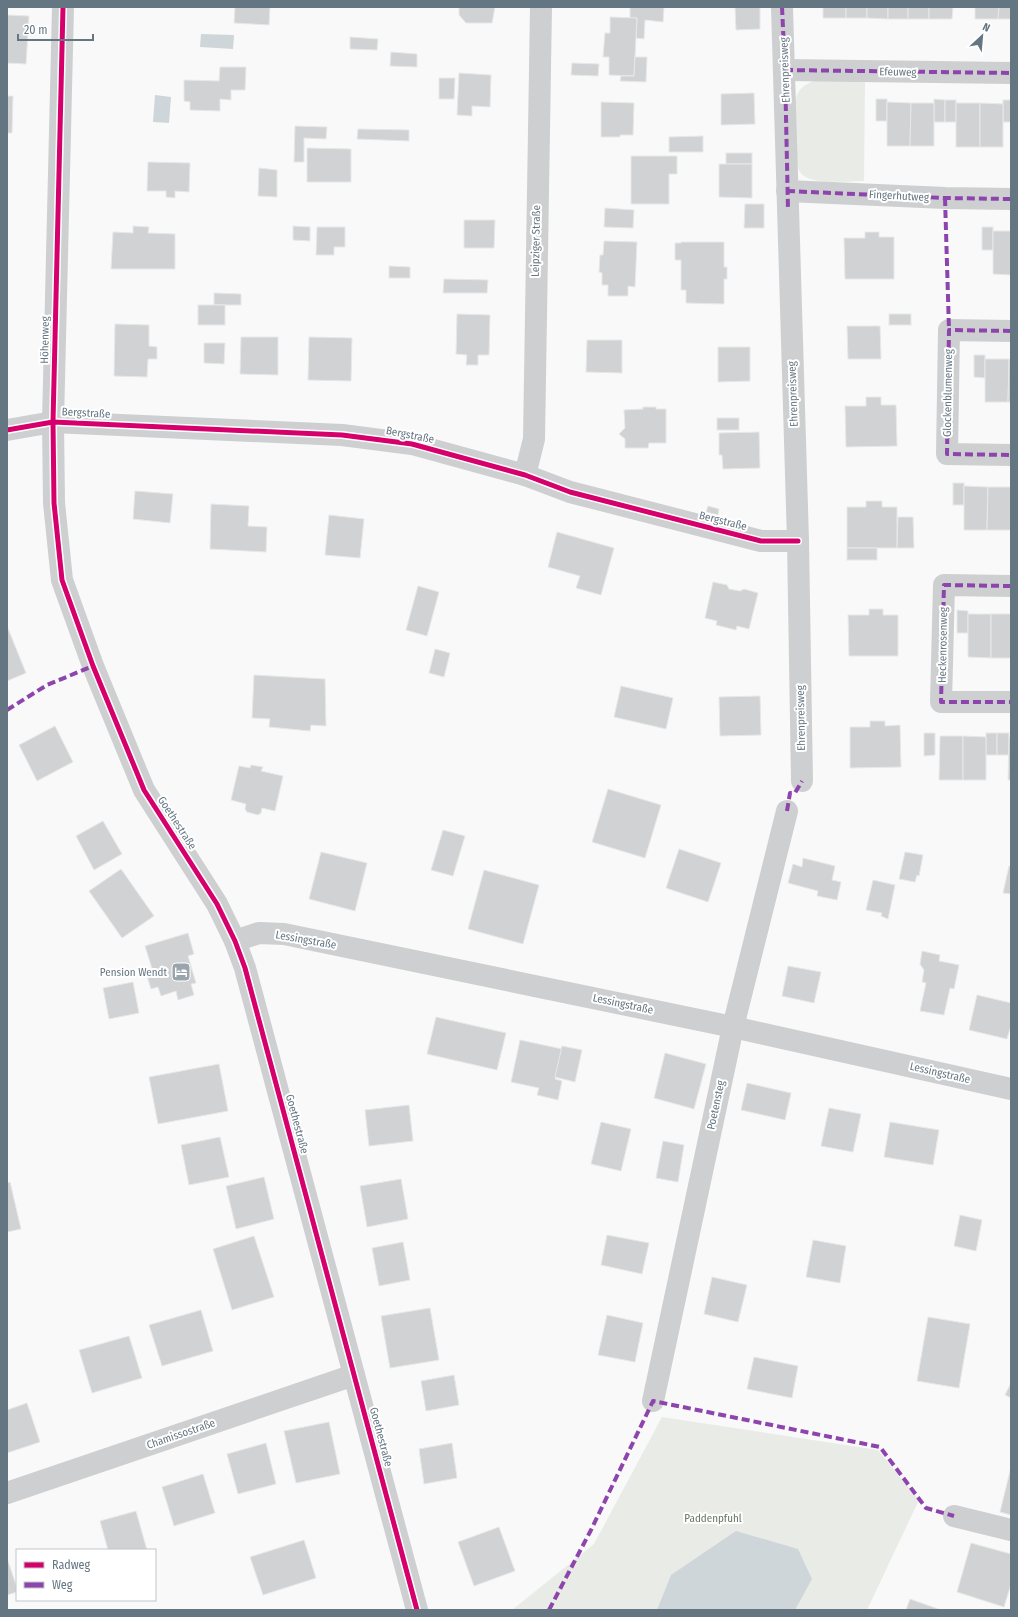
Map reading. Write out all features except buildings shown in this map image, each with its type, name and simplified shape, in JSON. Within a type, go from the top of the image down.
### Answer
[{"type":"street","name":"Höhenweg","points":[[63,7],[53,422],[54,503],[62,580],[94,669]]},
{"type":"street","name":"Leipziger Straße","points":[[525,475],[534,439],[541,7]]},
{"type":"street","name":"Ehrenpreisweg","points":[[782,7],[798,541],[802,781]]},
{"type":"street","name":"Efeuweg","points":[[785,70],[1011,74]]},
{"type":"street","name":"Fingerhutweg","points":[[787,191],[945,198],[1011,198]]},
{"type":"street","name":"Glockenblumenweg","points":[[1011,331],[949,330],[947,454],[1011,455]]},
{"type":"street","name":"Bergstraße","points":[[7,430],[53,422],[342,435],[412,444],[525,475],[570,492],[761,541],[798,541]]},
{"type":"street","name":"Heckenrosenweg","points":[[1011,586],[944,585],[941,702],[1011,702]]},
{"type":"street","name":"Goethestraße","points":[[94,669],[144,790],[217,904],[235,940],[245,968],[417,1610]]},
{"type":"street","name":"Poetensteg","points":[[653,1401],[733,1027],[787,811]]},
{"type":"street","name":"Lessingstraße","points":[[235,940],[259,933],[284,934],[733,1027],[1011,1089]]},
{"type":"street","name":"Chamissostraße","points":[[7,1493],[354,1375]]},
{"type":"street","points":[[954,1516],[1011,1530]]},
{"type":"green space","points":[[819,79],[865,80],[864,181],[820,181],[805,176],[799,170],[797,163],[795,117],[797,95],[804,86]]},
{"type":"green space","name":"Paddenpfuhl","points":[[662,1417],[878,1450],[919,1500],[867,1610],[512,1610],[594,1544]]},
{"type":"shaded area","points":[[201,34],[234,35],[233,49],[200,47]]},
{"type":"shaded area","points":[[155,95],[171,97],[169,123],[153,122]]},
{"type":"shaded area","points":[[736,1531],[798,1549],[812,1579],[795,1610],[657,1610],[671,1575]]},
{"type":"marked path","points":[[782,7],[788,210]]},
{"type":"marked path","points":[[785,70],[1011,73]]},
{"type":"marked path","points":[[787,191],[945,198],[1011,199]]},
{"type":"marked path","points":[[945,198],[949,330]]},
{"type":"marked path","points":[[1011,331],[949,330],[947,454],[1011,455]]},
{"type":"marked path","points":[[1011,586],[944,585],[941,702],[1011,702]]},
{"type":"marked path","points":[[7,710],[47,685],[93,666]]},
{"type":"marked path","points":[[787,811],[790,793],[795,793],[802,781]]},
{"type":"marked path","points":[[549,1610],[591,1530],[653,1401],[880,1447],[926,1508],[954,1516]]},
{"type":"cycle path","points":[[63,7],[53,422],[54,503],[62,580],[93,666],[144,790],[217,904],[235,941],[245,968],[417,1610]]},
{"type":"cycle path","points":[[7,430],[53,422],[342,435],[412,444],[525,475],[570,492],[761,541],[798,541]]},
{"type":"place","name":"Pension Wendt","points":[[181,972]]}]
